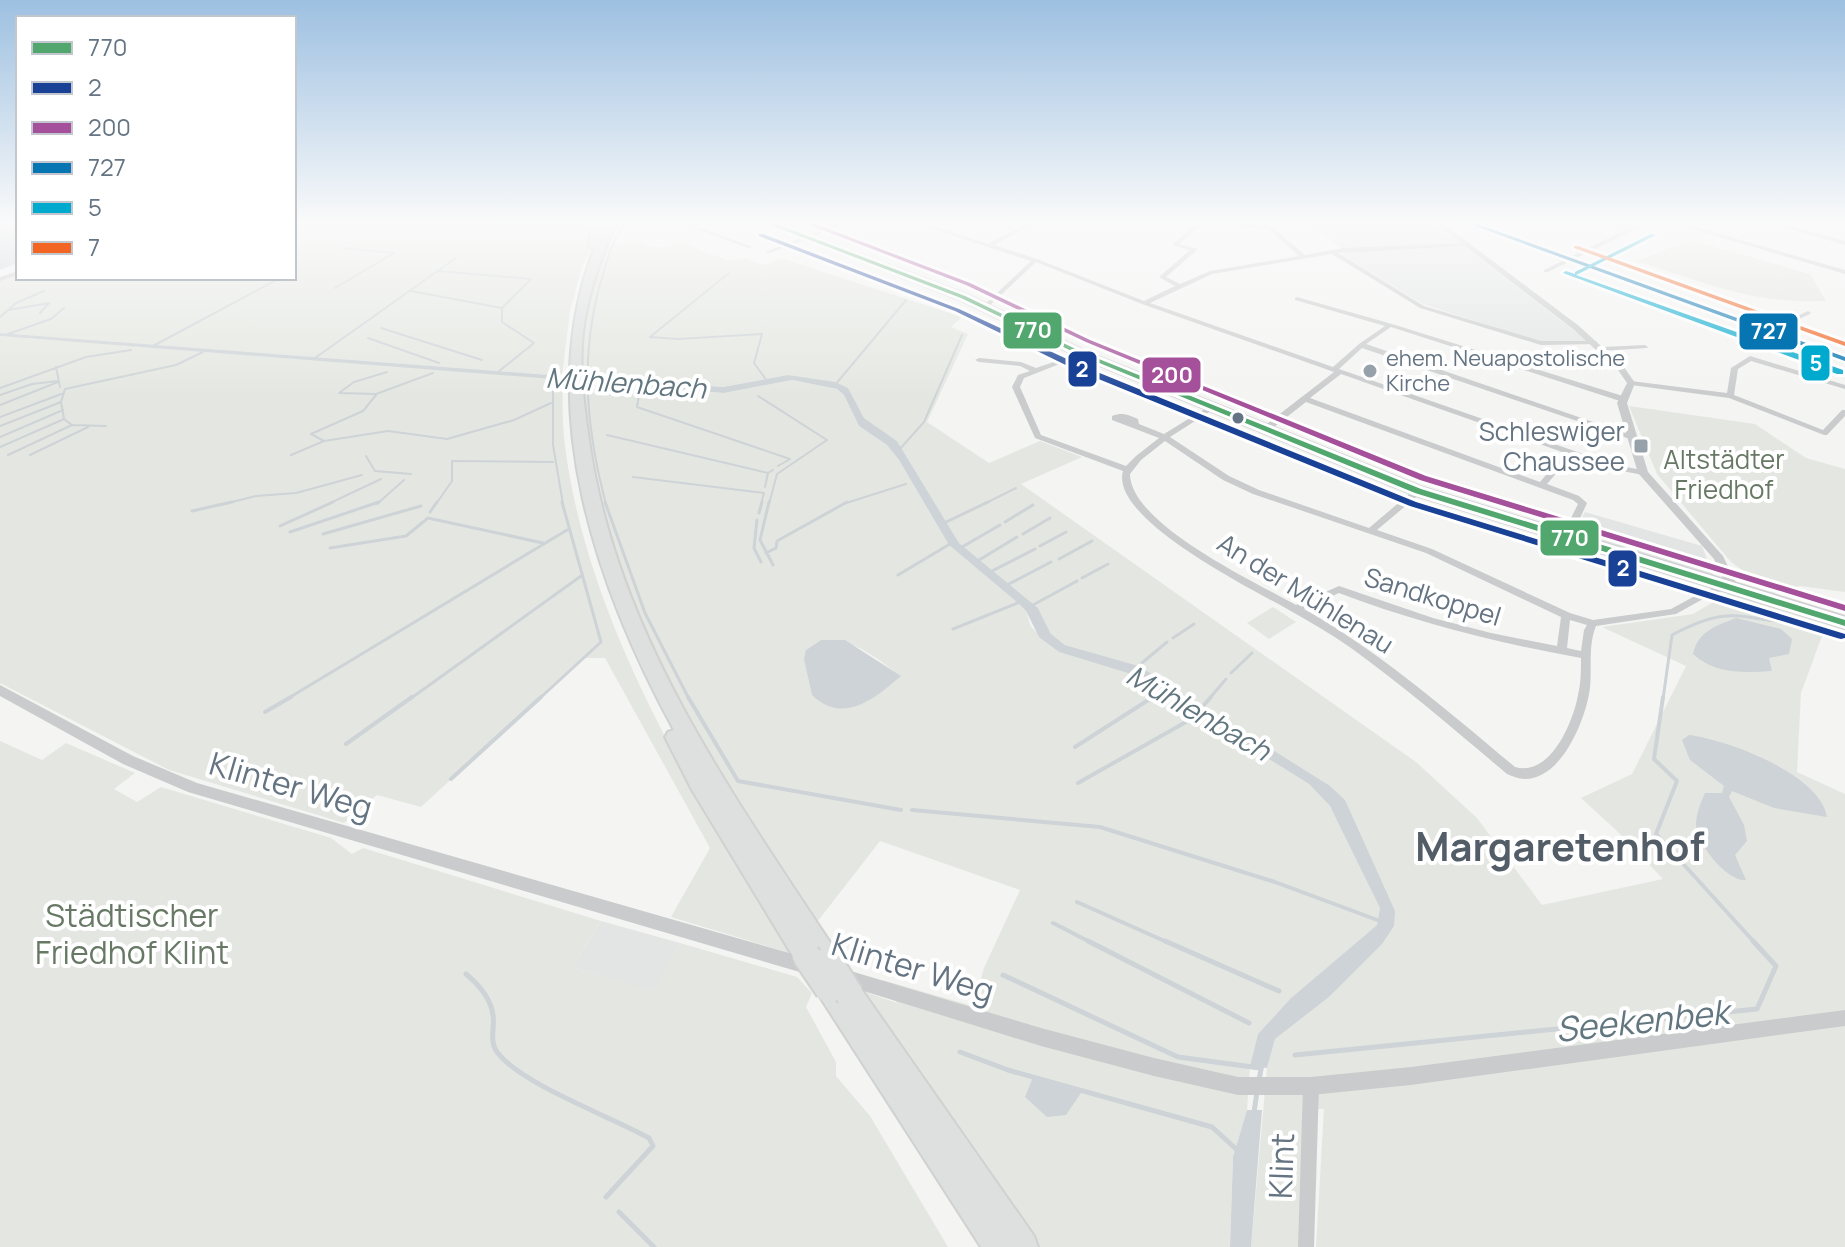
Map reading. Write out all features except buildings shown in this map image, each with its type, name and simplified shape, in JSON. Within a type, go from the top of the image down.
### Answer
[{"type":"highway","points":[[588,280],[571,377],[586,485],[600,538],[624,602],[658,678],[712,778],[828,975],[999,1247]]},
{"type":"highway","points":[[828,975],[1023,1247]]},
{"type":"main road","points":[[918,280],[985,307],[1082,354],[1418,491],[1566,538],[1731,585],[1845,623]]},
{"type":"main road","points":[[1627,280],[1845,359]]},
{"type":"street","points":[[985,307],[1014,280]]},
{"type":"street","points":[[1086,280],[1610,466],[1643,473]]},
{"type":"street","points":[[1168,280],[1181,287]]},
{"type":"street","points":[[1144,303],[1195,280]]},
{"type":"street","points":[[1379,280],[1422,307],[1541,343],[1645,347]]},
{"type":"street","points":[[1513,280],[1621,365],[1631,383]]},
{"type":"street","points":[[1297,299],[1390,325],[1623,399]]},
{"type":"street","points":[[1769,331],[1808,313]]},
{"type":"street","points":[[1266,429],[1306,399],[1361,345],[1390,325]]},
{"type":"street","points":[[1361,345],[1633,437]]},
{"type":"street","points":[[1082,354],[1021,377],[1016,387],[1038,436],[1128,470],[1165,437],[1211,407]]},
{"type":"street","points":[[1730,396],[1735,368],[1750,358],[1845,387]]},
{"type":"street","points":[[979,360],[1021,364],[1036,371]]},
{"type":"street","points":[[1135,424],[1165,437],[1226,478],[1429,551],[1566,615],[1593,623],[1673,612],[1709,592],[1731,585],[1719,558],[1643,473],[1623,399],[1631,383]]},
{"type":"street","points":[[1631,383],[1730,396],[1835,439]]},
{"type":"street","points":[[1306,399],[1583,503],[1566,538]]},
{"type":"street","points":[[1824,433],[1845,412]]},
{"type":"street","points":[[1541,486],[1570,452]]},
{"type":"street","name":"An der Mühlenau","points":[[1128,470],[1125,477],[1128,487],[1144,511],[1165,530],[1247,583],[1296,609],[1407,684],[1518,775],[1527,775],[1547,766],[1575,726],[1586,681],[1586,655]]},
{"type":"street","points":[[1371,531],[1418,491]]},
{"type":"street","name":"Sandkoppel","points":[[1296,609],[1339,589],[1441,626],[1517,644],[1586,655]]},
{"type":"street","points":[[1562,651],[1566,615]]},
{"type":"street","points":[[1586,655],[1589,630],[1593,623]]},
{"type":"street","name":"Klinter Weg","points":[[0,690],[128,760],[193,788],[1041,1037],[1238,1086],[1311,1086],[1845,1018]]},
{"type":"street","name":"Klint","points":[[1306,1247],[1311,1086]]},
{"type":"shaded area","points":[[1384,280],[1509,280],[1589,342],[1540,342],[1423,304]]},
{"type":"shaded area","points":[[1585,512],[1702,546],[1714,577],[1571,536]]},
{"type":"shaded area","points":[[601,921],[680,943],[654,992],[573,967]]},
{"type":"green space","points":[[0,280],[578,280],[570,311],[562,376],[0,333]]},
{"type":"green space","points":[[594,280],[849,280],[962,317],[951,327],[968,334],[927,422],[989,463],[1040,441],[1082,457],[1021,484],[1416,762],[1477,818],[1542,905],[1663,879],[1581,798],[1632,774],[1686,666],[1602,627],[1693,614],[1729,593],[1826,625],[1801,693],[1797,772],[1845,794],[1845,1247],[1316,1247],[1324,1109],[1305,1109],[1300,1247],[1251,1247],[1267,1068],[1275,1039],[1329,997],[1394,926],[1345,800],[1139,666],[1065,645],[1051,634],[1038,608],[959,543],[897,441],[864,418],[848,388],[788,375],[723,387],[579,376],[587,309]]},
{"type":"green space","points":[[1695,280],[1814,280],[1826,301],[1753,296]]},
{"type":"green space","points":[[0,336],[562,379],[565,446],[578,514],[597,581],[622,646],[684,772],[789,953],[671,917],[710,848],[605,658],[583,658],[421,807],[377,795],[344,823],[169,770],[0,683]]},
{"type":"green space","points":[[792,380],[837,389],[844,395],[859,426],[887,445],[899,460],[949,545],[1018,603],[1026,611],[1031,627],[1059,652],[1134,675],[1309,784],[1330,806],[1380,908],[1377,925],[1291,998],[1258,1034],[1250,1066],[1247,1110],[1233,1157],[1230,1247],[1036,1247],[857,989],[897,1003],[882,980],[973,1006],[984,968],[1020,890],[880,841],[814,926],[729,788],[655,653],[608,545],[585,446],[581,381],[724,393]],"holes":[[[821,640],[864,650],[900,676],[812,695],[806,650]]]},
{"type":"green space","name":"Altstädter Friedhof","points":[[1629,406],[1755,424],[1806,458],[1845,469],[1845,592],[1800,586],[1774,593],[1731,562],[1657,474]]},
{"type":"green space","points":[[1273,607],[1296,622],[1269,639],[1247,623]]},
{"type":"green space","name":"Städtischer Friedhof Klint","points":[[0,741],[42,760],[66,743],[135,773],[114,789],[137,802],[161,787],[331,838],[352,854],[363,848],[601,921],[573,967],[653,991],[680,943],[797,977],[812,993],[806,1007],[836,1062],[836,1076],[870,1116],[948,1247],[0,1247]]},
{"type":"water","points":[[0,333],[562,376],[562,379],[0,336]]},
{"type":"water","points":[[788,375],[835,382],[848,388],[864,418],[897,441],[959,543],[1038,608],[1051,634],[1065,645],[1139,666],[1330,786],[1345,800],[1395,911],[1394,926],[1382,944],[1329,997],[1275,1039],[1267,1068],[1250,1066],[1258,1034],[1291,998],[1377,925],[1380,908],[1330,806],[1309,784],[1134,675],[1059,652],[1039,637],[1026,611],[949,545],[899,460],[887,445],[859,426],[844,395],[837,389],[792,380],[724,393],[581,381],[579,376],[723,387]]},
{"type":"water","points":[[1736,618],[1781,629],[1792,639],[1789,654],[1769,658],[1772,671],[1720,669],[1693,654],[1704,635]]},
{"type":"water","points":[[821,640],[845,640],[901,676],[859,705],[836,708],[824,704],[812,695],[804,659],[806,650]]},
{"type":"water","points":[[1689,735],[1748,752],[1791,773],[1821,801],[1827,817],[1774,808],[1732,791],[1729,797],[1744,825],[1747,841],[1735,855],[1746,880],[1730,875],[1707,851],[1696,825],[1705,793],[1722,793],[1724,786],[1690,760],[1682,740]]},
{"type":"water","points":[[1033,1077],[1083,1090],[1066,1115],[1047,1117],[1025,1097]]},
{"type":"water","points":[[1247,1110],[1262,1110],[1251,1247],[1230,1247],[1233,1157]]},
{"type":"waterway","points":[[153,346],[276,280]]},
{"type":"waterway","points":[[335,288],[348,280]]},
{"type":"waterway","points":[[315,358],[425,280]]},
{"type":"waterway","points":[[502,308],[530,280]]},
{"type":"waterway","points":[[602,280],[591,329],[588,387],[593,445],[606,504]]},
{"type":"waterway","points":[[720,280],[650,337],[678,339],[762,334],[754,363],[767,381]]},
{"type":"waterway","points":[[0,317],[16,303],[44,291]]},
{"type":"waterway","points":[[411,291],[502,308]]},
{"type":"waterway","points":[[835,385],[906,300]]},
{"type":"waterway","points":[[9,310],[49,303],[40,313]]},
{"type":"waterway","points":[[8,334],[51,319],[64,308]]},
{"type":"waterway","points":[[498,372],[534,343],[502,322],[502,308]]},
{"type":"waterway","points":[[381,328],[482,360]]},
{"type":"waterway","points":[[899,450],[924,422],[962,335]]},
{"type":"waterway","points":[[368,338],[439,363]]},
{"type":"waterway","points":[[56,368],[86,357],[131,350]]},
{"type":"waterway","points":[[64,393],[65,389],[176,365],[203,352]]},
{"type":"waterway","points":[[0,388],[56,368]]},
{"type":"waterway","points":[[56,368],[60,387]]},
{"type":"waterway","points":[[387,372],[354,382],[339,393],[376,394],[433,373]]},
{"type":"waterway","points":[[553,377],[553,445],[563,504]]},
{"type":"waterway","points":[[0,395],[32,384],[58,381]]},
{"type":"waterway","points":[[0,405],[58,382]]},
{"type":"waterway","points":[[641,384],[637,407],[790,459],[778,466]]},
{"type":"waterway","points":[[0,417],[64,393]]},
{"type":"waterway","points":[[61,402],[64,393]]},
{"type":"waterway","points":[[324,441],[311,434],[363,411],[376,395]]},
{"type":"waterway","points":[[758,396],[827,440],[777,474],[769,504]]},
{"type":"waterway","points":[[0,426],[61,402]]},
{"type":"waterway","points":[[61,402],[62,410]]},
{"type":"waterway","points":[[324,441],[388,431],[447,439],[514,420],[551,403]]},
{"type":"waterway","points":[[0,437],[62,410]]},
{"type":"waterway","points":[[62,410],[64,419]]},
{"type":"waterway","points":[[0,447],[64,419]]},
{"type":"waterway","points":[[64,419],[72,425]]},
{"type":"waterway","points":[[8,455],[72,425]]},
{"type":"waterway","points":[[72,425],[106,426]]},
{"type":"waterway","points":[[30,455],[88,427]]},
{"type":"waterway","points":[[607,435],[768,473]]},
{"type":"waterway","points":[[291,455],[324,441]]},
{"type":"waterway","points":[[366,456],[375,471],[411,474]]},
{"type":"waterway","points":[[436,504],[452,481],[452,461],[553,462]]},
{"type":"waterway","points":[[768,473],[773,470]]},
{"type":"waterway","points":[[765,487],[768,473]]},
{"type":"waterway","points":[[232,502],[256,496],[296,493],[362,475]]},
{"type":"waterway","points":[[633,477],[764,493],[761,504]]},
{"type":"waterway","points":[[328,504],[381,479]]},
{"type":"waterway","points":[[377,504],[404,480]]},
{"type":"waterway","points":[[844,504],[906,484]]},
{"type":"waterway","points":[[988,502],[1016,488]]},
{"type":"waterway","points":[[192,511],[232,502]]},
{"type":"waterway","points":[[224,504],[232,502]]},
{"type":"waterway","points":[[280,526],[333,502]]},
{"type":"waterway","points":[[290,532],[379,502]]},
{"type":"waterway","points":[[430,512],[437,502]]},
{"type":"waterway","points":[[539,699],[601,642],[562,502]]},
{"type":"waterway","points":[[605,502],[645,613],[689,699]]},
{"type":"waterway","points":[[759,513],[762,502]]},
{"type":"waterway","points":[[767,553],[760,540],[769,502]]},
{"type":"waterway","points":[[944,523],[988,502]]},
{"type":"waterway","points":[[984,504],[988,502]]},
{"type":"waterway","points":[[767,553],[776,548],[777,541],[844,504]]},
{"type":"waterway","points":[[1005,522],[1033,505]]},
{"type":"waterway","points":[[323,534],[421,506]]},
{"type":"waterway","points":[[330,548],[406,536],[428,518],[543,543]]},
{"type":"waterway","points":[[1023,534],[1050,518]]},
{"type":"waterway","points":[[757,520],[754,548],[761,562]]},
{"type":"waterway","points":[[962,547],[1000,525]]},
{"type":"waterway","points":[[287,699],[567,530]]},
{"type":"waterway","points":[[1040,546],[1066,532]]},
{"type":"waterway","points":[[979,560],[1017,537]]},
{"type":"waterway","points":[[1059,559],[1092,541]]},
{"type":"waterway","points":[[898,575],[950,544]]},
{"type":"waterway","points":[[992,571],[1035,549]]},
{"type":"waterway","points":[[767,553],[773,565]]},
{"type":"waterway","points":[[1009,584],[1051,562]]},
{"type":"waterway","points":[[1082,578],[1108,564]]},
{"type":"waterway","points":[[410,699],[581,576]]},
{"type":"waterway","points":[[1031,606],[1077,581]]},
{"type":"waterway","points":[[953,629],[1020,602]]},
{"type":"waterway","name":"Seekenbek","points":[[1663,699],[1672,635],[1723,616],[1798,623]]},
{"type":"waterway","points":[[1173,638],[1194,624]]},
{"type":"waterway","points":[[1136,668],[1167,642]]},
{"type":"waterway","points":[[1231,673],[1252,653]]},
{"type":"waterway","points":[[1209,699],[1226,679]]},
{"type":"waterway","points":[[1152,698],[1163,690]]},
{"type":"waterway","points":[[265,712],[291,697]]},
{"type":"waterway","points":[[346,744],[412,697]]},
{"type":"waterway","points":[[451,779],[541,697]]},
{"type":"waterway","points":[[688,697],[738,781],[901,810]]},
{"type":"waterway","points":[[1203,706],[1211,697]]},
{"type":"waterway","name":"Seekenbek","points":[[1663,697],[1654,759],[1677,781],[1656,834],[1755,943]]},
{"type":"waterway","points":[[1075,747],[1152,698]]},
{"type":"waterway","points":[[1078,783],[1193,718],[1198,712]]},
{"type":"waterway","points":[[912,810],[1100,827],[1275,882],[1380,921]]},
{"type":"waterway","points":[[1077,902],[1169,943]]},
{"type":"waterway","points":[[1053,923],[1092,943]]},
{"type":"waterway","points":[[1088,941],[1249,1023]]},
{"type":"waterway","points":[[1165,941],[1279,991]]},
{"type":"waterway","name":"Seekenbek","points":[[1295,1055],[1757,1009],[1776,966],[1753,941]]},
{"type":"waterway","points":[[466,974],[490,1003],[495,1048],[509,1064],[546,1088],[649,1138],[653,1146],[606,1197]]},
{"type":"waterway","points":[[1003,975],[1178,1057],[1260,1068]]},
{"type":"waterway","points":[[960,1052],[1008,1070],[1212,1127],[1236,1149]]},
{"type":"waterway","name":"Mühlenbach","points":[[1259,1080],[1262,1064]]},
{"type":"waterway","name":"Mühlenbach","points":[[1254,1112],[1257,1092]]},
{"type":"waterway","points":[[619,1212],[654,1247]]},
{"type":"transit line","name":"2","points":[[879,280],[957,310],[1077,367],[1413,504],[1841,636]]},
{"type":"transit line","name":"770","points":[[919,280],[963,297],[1082,354],[1418,491],[1845,623]]},
{"type":"transit line","name":"200","points":[[958,280],[1088,341],[1423,478],[1845,608]]},
{"type":"transit line","name":"5","points":[[1586,280],[1840,372]]},
{"type":"transit line","name":"727","points":[[1628,280],[1845,359]]},
{"type":"transit line","name":"7","points":[[1668,280],[1845,344]]},
{"type":"place","name":"ehem. Neuapostolische Kirche","points":[[1370,371]]},
{"type":"place","name":"Schleswiger Chaussee","points":[[1641,446]]},
{"type":"district","name":"Margaretenhof","points":[[1560,845]]}]
